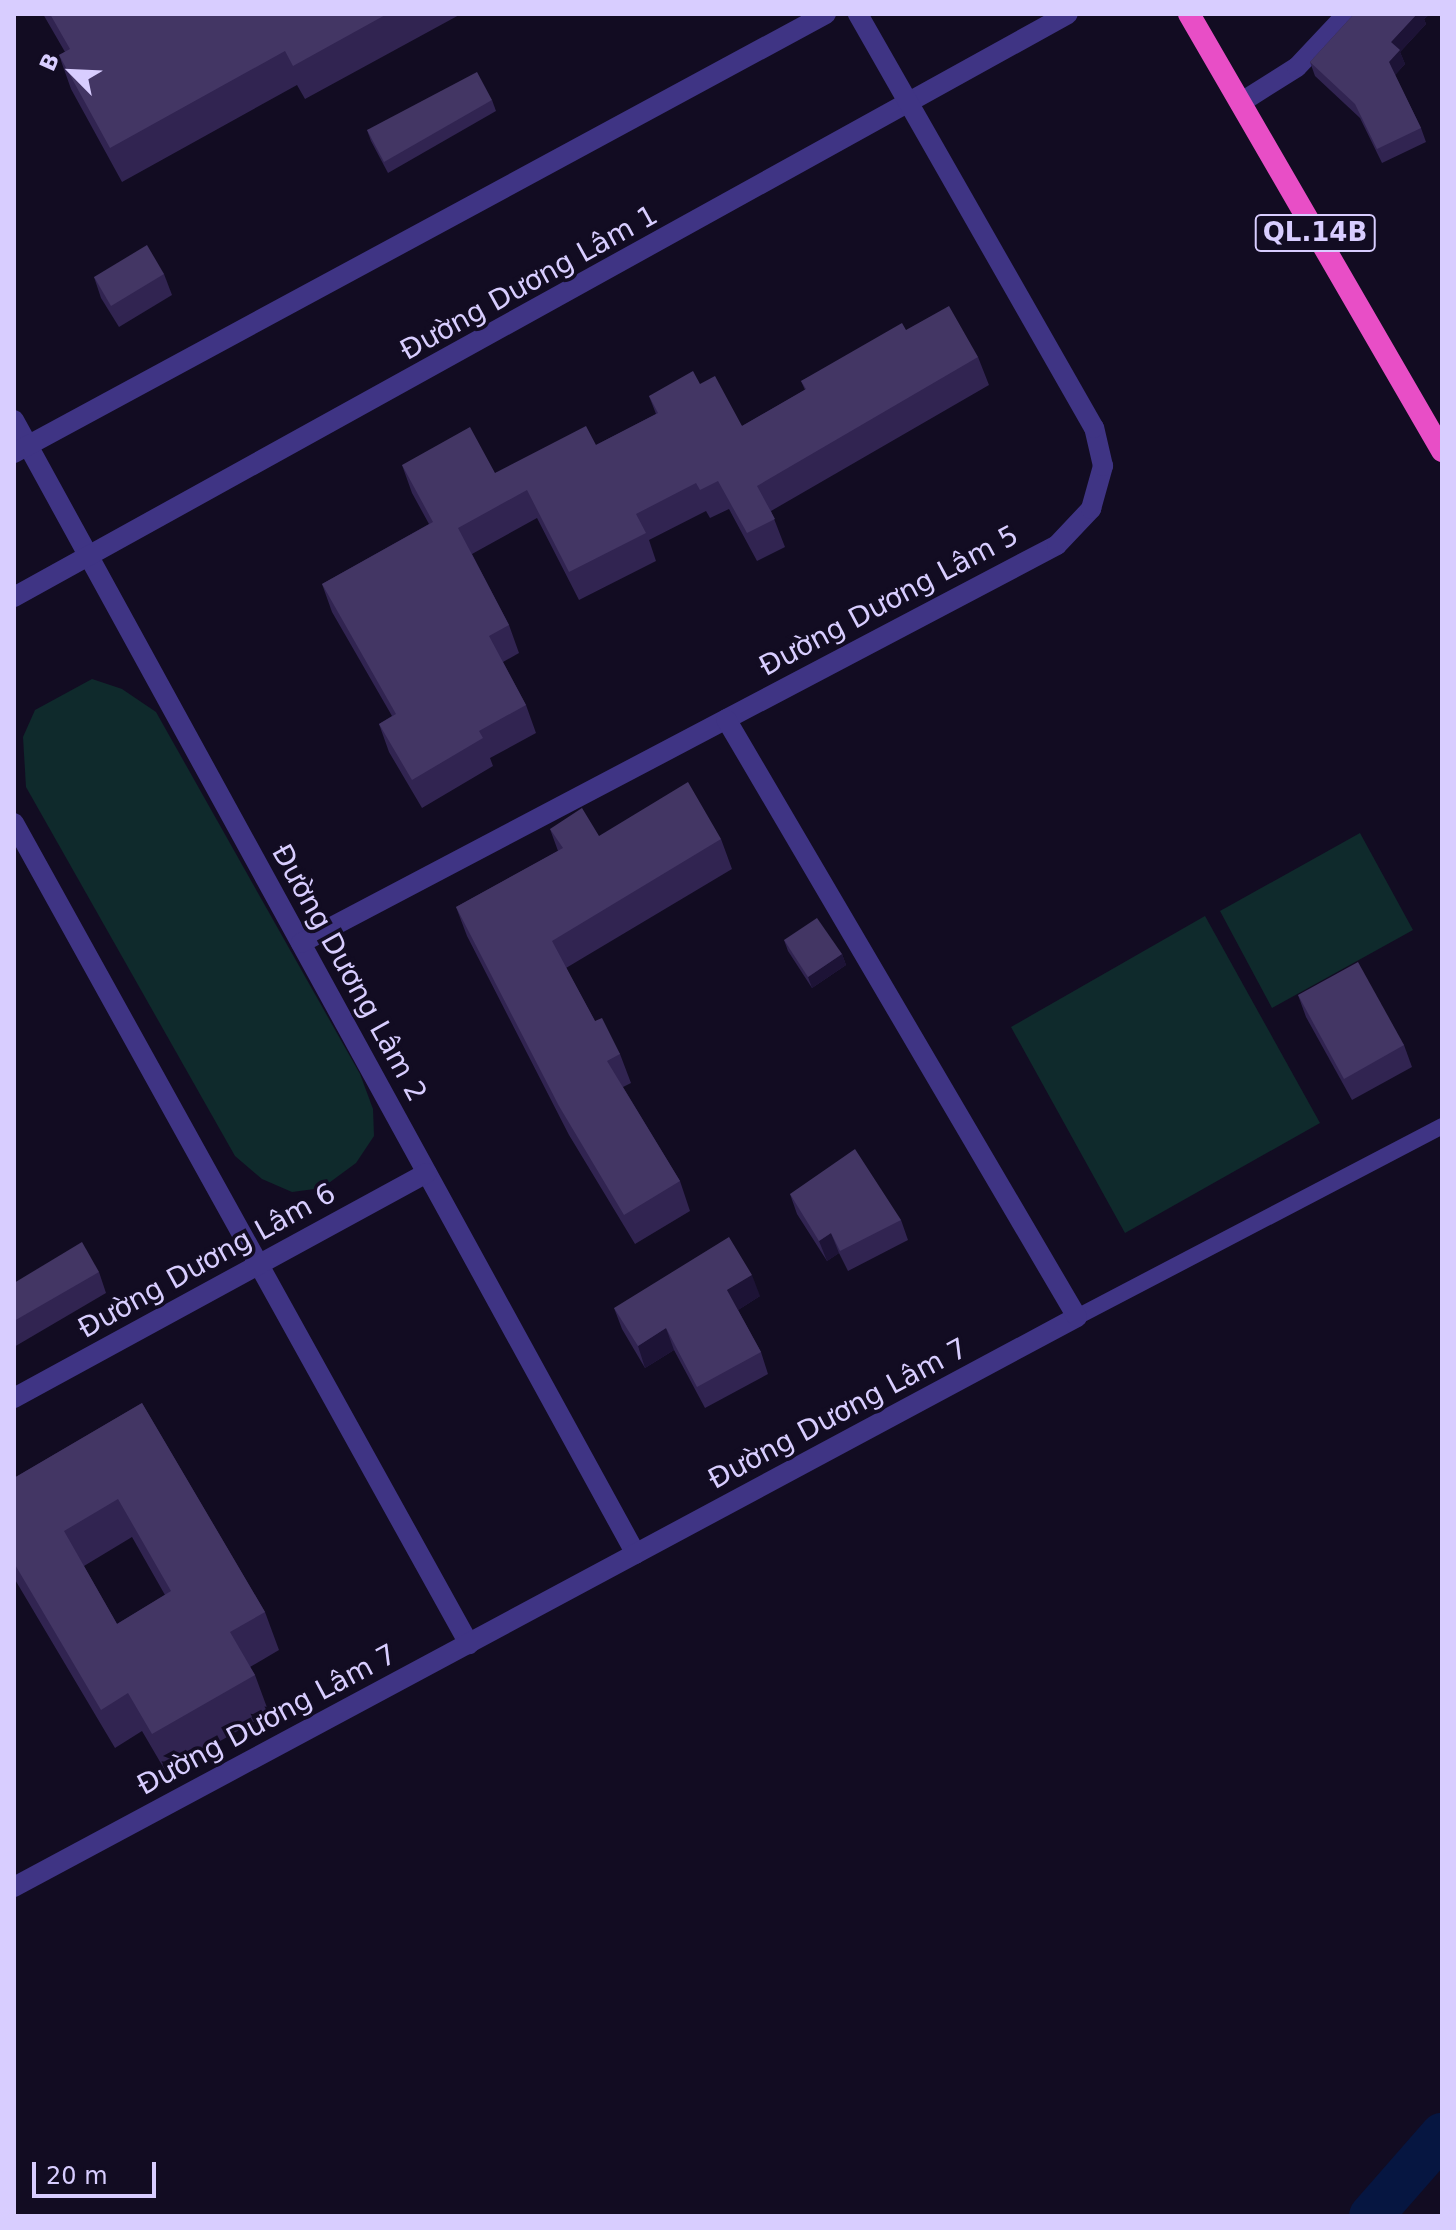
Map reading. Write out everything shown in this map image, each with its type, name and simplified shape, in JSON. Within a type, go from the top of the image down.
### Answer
[{"type":"highway","name":"QL.14B","points":[[1189,14],[1442,451]]},
{"type":"street","points":[[21,449],[826,14]]},
{"type":"street","name":"Đường Dương Lâm 5","points":[[301,943],[1057,545],[1091,509],[1103,466],[1094,428],[858,14]]},
{"type":"street","name":"Đường Dương Lâm 1","points":[[14,597],[912,104],[1068,14]]},
{"type":"street","points":[[1240,103],[1297,67],[1347,14]]},
{"type":"street","name":"Đường Dương Lâm 2","points":[[14,420],[21,449],[88,556],[636,1554]]},
{"type":"street","points":[[726,719],[1077,1317]]},
{"type":"street","points":[[14,823],[469,1644]]},
{"type":"street","name":"Đường Dương Lâm 6","points":[[14,1398],[427,1173]]},
{"type":"street","name":"Đường Dương Lâm 7","points":[[14,1887],[1077,1317]]},
{"type":"lane","points":[[1077,1317],[1442,1126]]},
{"type":"green space","points":[[92,679],[122,689],[156,712],[360,1074],[373,1109],[374,1136],[356,1163],[322,1188],[292,1192],[262,1179],[235,1156],[26,787],[23,737],[35,710]]},
{"type":"green space","points":[[1360,833],[1413,930],[1272,1008],[1220,911]]},
{"type":"green space","points":[[1205,916],[1320,1123],[1125,1233],[1011,1027]]},
{"type":"building","points":[[50,14],[387,14],[293,66],[285,51],[110,148],[59,55],[70,49]]},
{"type":"building","points":[[1354,14],[1417,14],[1391,42],[1400,50],[1389,62],[1421,128],[1377,149],[1355,104],[1310,62]]},
{"type":"building","points":[[477,72],[492,100],[384,162],[367,130]]},
{"type":"building","points":[[147,245],[164,274],[111,306],[94,277]]},
{"type":"building","points":[[949,306],[978,357],[757,486],[775,519],[747,533],[718,481],[700,490],[696,483],[636,514],[646,533],[569,572],[527,490],[458,528],[509,625],[489,636],[526,705],[479,731],[483,738],[412,780],[379,724],[396,714],[322,584],[433,522],[402,465],[470,427],[495,473],[586,426],[596,445],[658,413],[649,396],[693,371],[700,384],[715,376],[742,426],[806,389],[801,381],[902,323],[906,330]]},
{"type":"building","points":[[688,782],[721,839],[552,941],[595,1021],[602,1018],[620,1054],[607,1061],[680,1181],[624,1215],[559,1106],[456,907],[563,848],[550,829],[582,808],[599,836]]},
{"type":"building","points":[[817,918],[842,954],[808,977],[784,940]]},
{"type":"building","points":[[1358,962],[1404,1045],[1344,1079],[1298,995]]},
{"type":"building","points":[[855,1149],[901,1220],[840,1251],[831,1233],[819,1241],[790,1194]]},
{"type":"building","points":[[729,1237],[752,1275],[727,1290],[761,1352],[697,1387],[666,1328],[638,1346],[614,1308]]},
{"type":"building","points":[[82,1242],[99,1272],[14,1321],[14,1283]]},
{"type":"building","points":[[142,1403],[265,1612],[230,1632],[255,1675],[152,1734],[128,1693],[101,1710],[14,1563],[14,1478]],"holes":[[[118,1499],[171,1591],[117,1624],[64,1531]]]},
{"type":"waterway","points":[[1371,2216],[1442,2135]]}]
